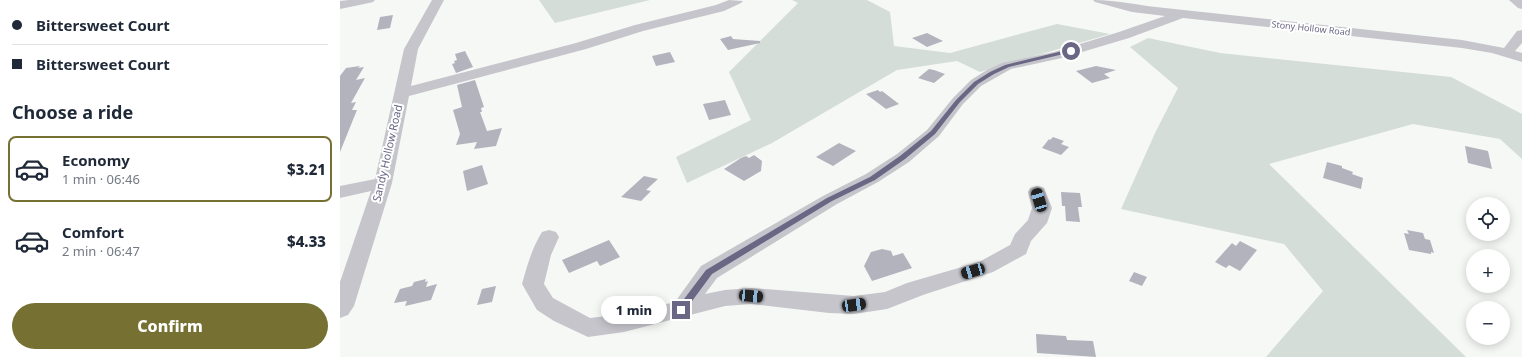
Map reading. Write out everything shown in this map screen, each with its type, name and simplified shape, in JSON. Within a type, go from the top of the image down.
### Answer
[{"type":"street","points":[[340,6],[369,0]]},
{"type":"street","name":"Sandy Hollow Road","points":[[340,309],[343,306],[382,183],[411,49],[438,0]]},
{"type":"street","points":[[401,93],[581,46],[639,28],[726,6],[737,1],[736,0]]},
{"type":"street","name":"Stony Hollow Road","points":[[1100,0],[1132,8],[1469,46],[1507,53],[1522,58]]},
{"type":"street","points":[[1515,0],[1522,5]]},
{"type":"street","points":[[681,310],[709,272],[830,200],[872,178],[903,158],[933,133],[958,101],[976,83],[992,73],[1007,66],[1057,55],[1109,39],[1181,14]]},
{"type":"street","points":[[1507,53],[1522,34]]},
{"type":"street","points":[[340,192],[382,183]]},
{"type":"street","points":[[549,237],[541,255],[532,284],[545,304],[562,315],[588,328],[624,323],[725,298],[751,296],[848,305],[887,300],[915,289],[986,267],[1006,257],[1019,249],[1022,239],[1037,223],[1042,208],[1037,192]]},
{"type":"shaded area","points":[[539,0],[650,0],[555,23]]},
{"type":"shaded area","points":[[792,0],[867,0],[890,12],[894,46],[950,53],[1057,24],[1110,34],[980,72],[957,61],[897,70],[772,143],[687,183],[676,157],[751,120],[729,72],[798,3]]},
{"type":"shaded area","points":[[1148,38],[1220,53],[1451,77],[1522,114],[1522,159],[1500,139],[1413,124],[1269,164],[1466,357],[1266,357],[1323,291],[1284,244],[1121,209],[1156,131],[1178,88],[1130,47]]},
{"type":"building","points":[[393,15],[390,28],[377,30],[380,17]]},
{"type":"building","points":[[927,33],[943,41],[927,47],[912,38]]},
{"type":"building","points":[[731,36],[733,39],[760,41],[760,43],[728,50],[720,39]]},
{"type":"building","points":[[465,51],[473,67],[456,73],[452,64],[457,60],[455,54]]},
{"type":"building","points":[[670,52],[675,62],[656,66],[652,56]]},
{"type":"building","points":[[360,66],[358,68],[364,67],[356,80],[365,78],[351,103],[356,102],[352,110],[357,110],[340,152],[340,76],[346,68]]},
{"type":"building","points":[[1096,66],[1116,70],[1104,74],[1110,78],[1092,83],[1076,71]]},
{"type":"building","points":[[929,69],[945,74],[934,83],[918,78]]},
{"type":"building","points":[[475,80],[484,107],[481,108],[482,112],[480,112],[487,131],[502,128],[496,146],[474,149],[477,142],[456,145],[460,134],[453,110],[462,107],[457,85]]},
{"type":"building","points":[[878,90],[880,92],[882,91],[899,104],[886,109],[866,94]]},
{"type":"building","points":[[725,100],[731,115],[709,120],[703,104]]},
{"type":"building","points":[[1053,137],[1064,141],[1061,144],[1069,147],[1061,155],[1042,148],[1049,139],[1050,140]]},
{"type":"building","points":[[839,143],[856,151],[833,166],[816,157]]},
{"type":"building","points":[[1465,146],[1488,151],[1492,169],[1468,163]]},
{"type":"building","points":[[754,155],[762,161],[761,171],[744,181],[724,169],[741,158],[746,156],[749,158]]},
{"type":"building","points":[[1327,162],[1342,166],[1342,168],[1353,172],[1352,174],[1363,178],[1361,189],[1323,178]]},
{"type":"building","points":[[482,165],[488,184],[467,191],[463,171]]},
{"type":"building","points":[[644,176],[658,179],[646,190],[651,191],[641,201],[621,197]]},
{"type":"building","points":[[1061,192],[1080,193],[1082,207],[1078,207],[1080,222],[1066,221],[1065,206],[1062,206]]},
{"type":"building","points":[[1407,230],[1423,233],[1425,239],[1430,240],[1434,253],[1431,252],[1431,254],[1409,250],[1404,233],[1409,234]]},
{"type":"building","points":[[609,240],[620,257],[600,266],[597,261],[569,273],[562,260]]},
{"type":"building","points":[[1240,241],[1257,250],[1240,271],[1229,265],[1226,268],[1215,262],[1232,243],[1236,246]]},
{"type":"building","points":[[882,249],[891,251],[893,256],[903,253],[912,268],[872,281],[864,266],[871,252]]},
{"type":"building","points":[[1134,272],[1147,277],[1142,286],[1129,281]]},
{"type":"building","points":[[426,279],[425,282],[428,281],[426,287],[437,284],[431,300],[405,306],[407,301],[394,303],[400,289],[412,286],[414,282]]},
{"type":"building","points":[[496,286],[492,302],[477,305],[482,289]]},
{"type":"building","points":[[1036,334],[1066,336],[1067,340],[1093,341],[1096,357],[1037,353]]},
{"type":"route","points":[[681,310],[709,272],[830,200],[872,178],[903,158],[933,133],[958,101],[976,83],[1007,66],[1071,51]]}]
